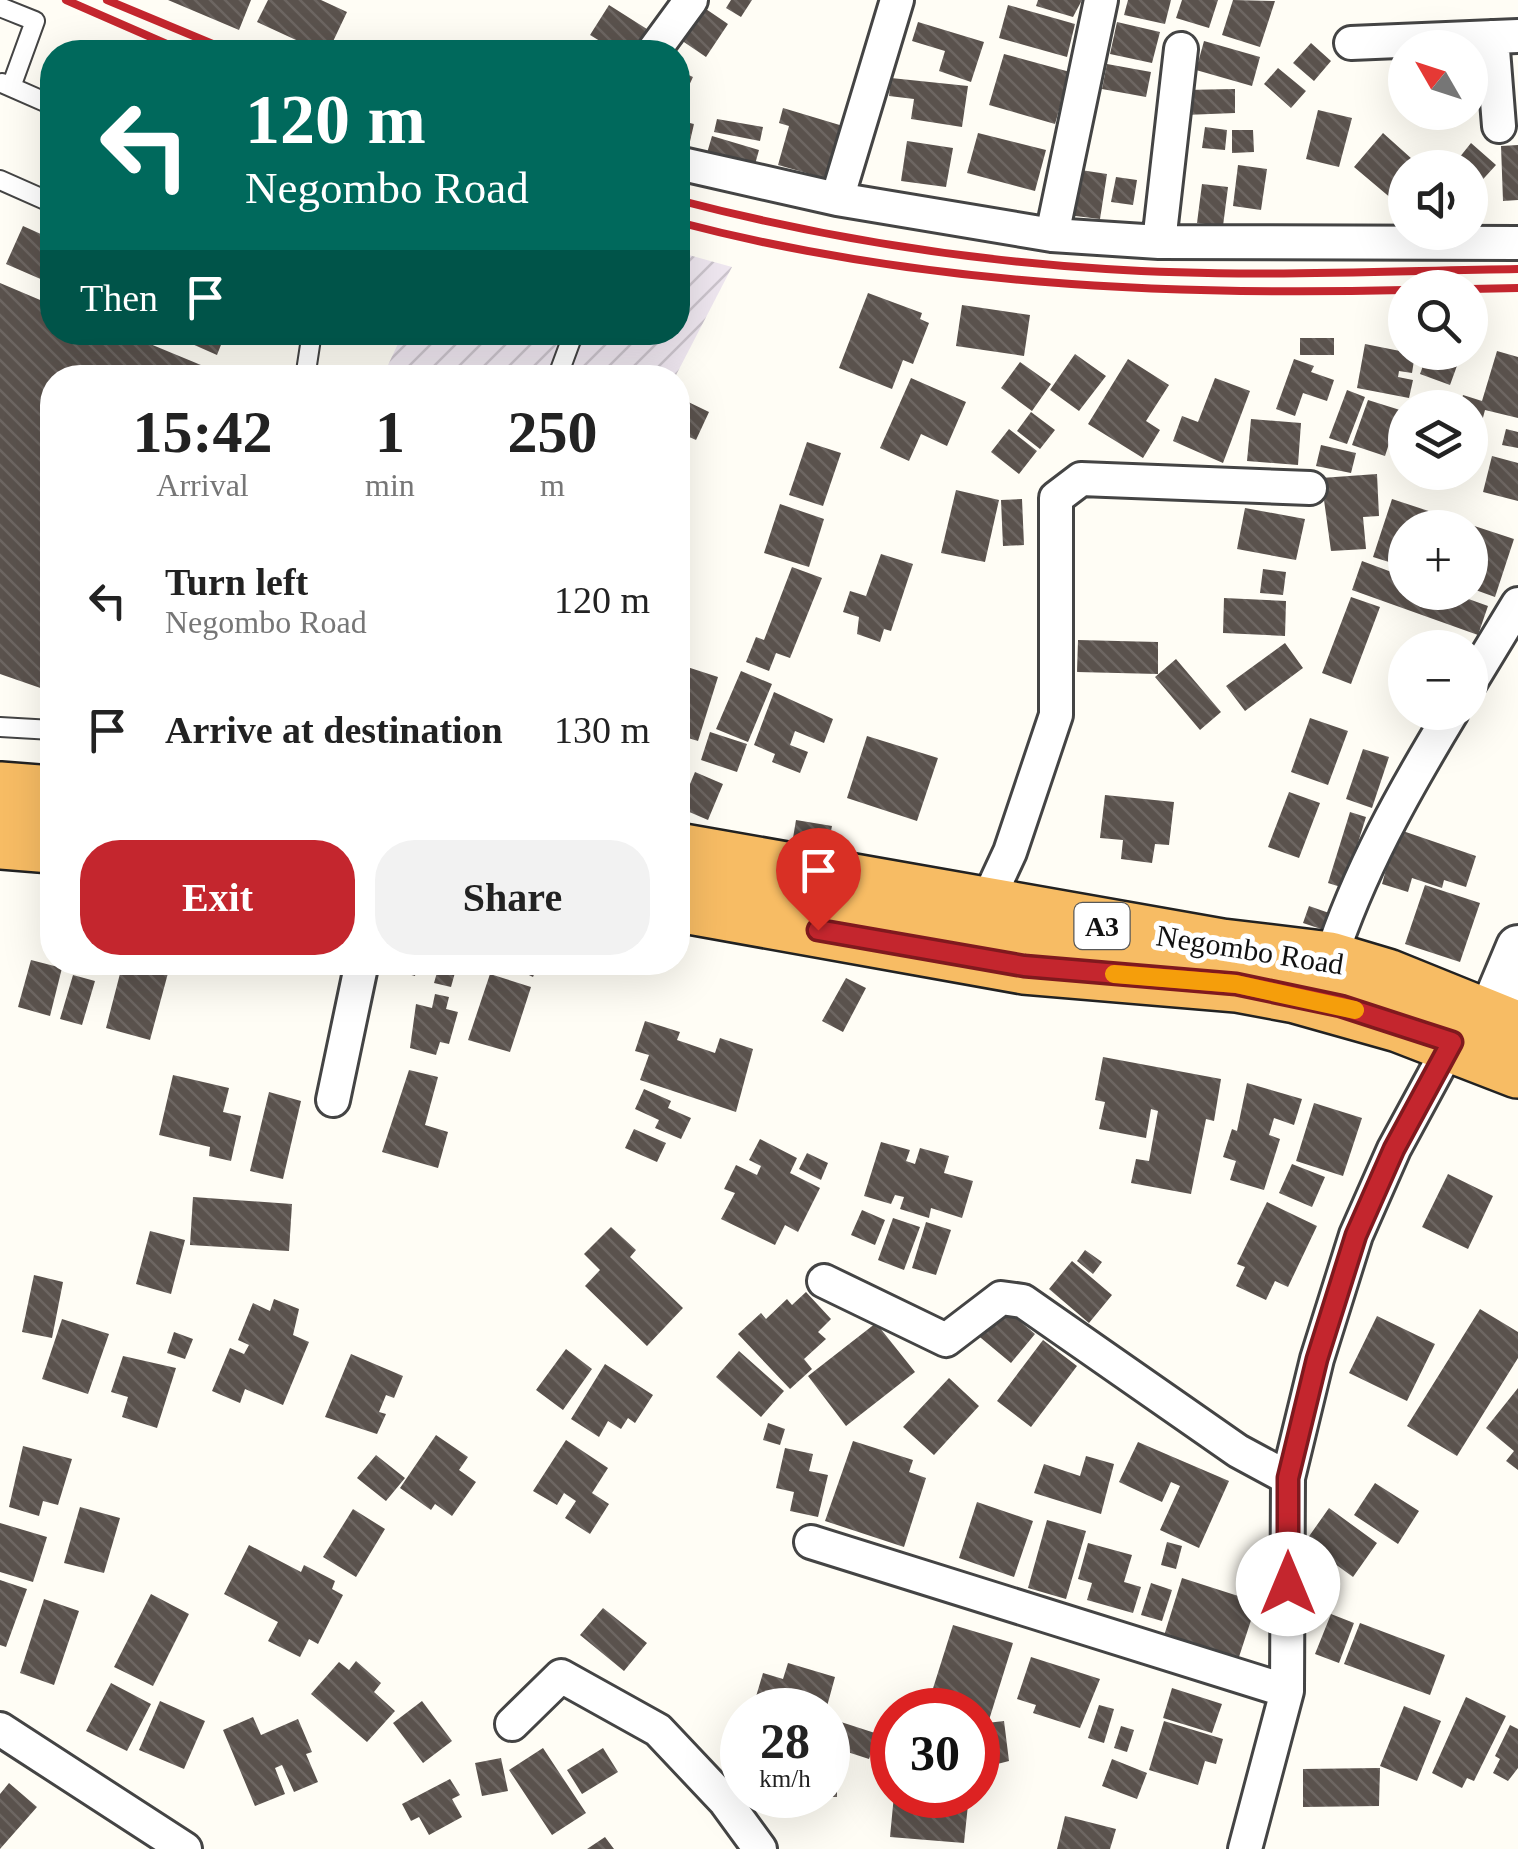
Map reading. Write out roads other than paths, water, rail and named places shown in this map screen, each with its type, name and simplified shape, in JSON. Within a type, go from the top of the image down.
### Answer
[{"type":"highway","points":[[0,790],[40,793]]},
{"type":"highway","points":[[0,842],[40,844]]},
{"type":"highway","name":"Negombo Road","points":[[690,854],[1222,948],[1330,960],[1486,1029],[1518,1070]]},
{"type":"highway","name":"Negombo Road","points":[[690,906],[1024,966],[1236,984],[1341,1006],[1486,1029]]},
{"type":"street","points":[[662,40],[690,0]]},
{"type":"street","points":[[1052,236],[1101,0]]},
{"type":"street","points":[[838,199],[890,2]]},
{"type":"street","points":[[1350,43],[1505,37],[1499,126]]},
{"type":"street","points":[[1159,242],[1181,48]]},
{"type":"street","points":[[690,166],[838,199],[1052,236],[1159,242],[1518,243]]},
{"type":"street","points":[[984,908],[1010,852],[1056,715],[1056,498],[1081,479],[1310,488]]},
{"type":"street","points":[[1488,653],[1518,604]]},
{"type":"street","points":[[1330,960],[1350,899],[1381,835],[1442,730]]},
{"type":"street","points":[[1245,1849],[1287,1692],[1288,1478],[1317,1359],[1356,1235],[1394,1149],[1486,1029],[1518,947]]},
{"type":"street","points":[[332,1100],[359,975]]},
{"type":"street","points":[[824,1281],[946,1340],[1002,1298],[1022,1301],[1238,1450],[1288,1478]]},
{"type":"street","points":[[811,1542],[1287,1692]]},
{"type":"street","points":[[512,1724],[562,1676],[658,1730],[725,1800],[760,1849]]},
{"type":"street","points":[[0,1728],[185,1849]]},
{"type":"lane","points":[[0,7],[35,22],[6,84],[40,100]]},
{"type":"lane","points":[[0,180],[40,198]]},
{"type":"lane","points":[[0,727],[40,729]]},
{"type":"railway","points":[[66,0],[158,40]]},
{"type":"railway","points":[[107,0],[203,40]]},
{"type":"railway","points":[[690,203],[890,245],[1052,265],[1209,273],[1518,269]]},
{"type":"railway","points":[[690,225],[857,260],[1039,282],[1222,291],[1388,290]]},
{"type":"railway","points":[[1488,289],[1518,288]]}]
